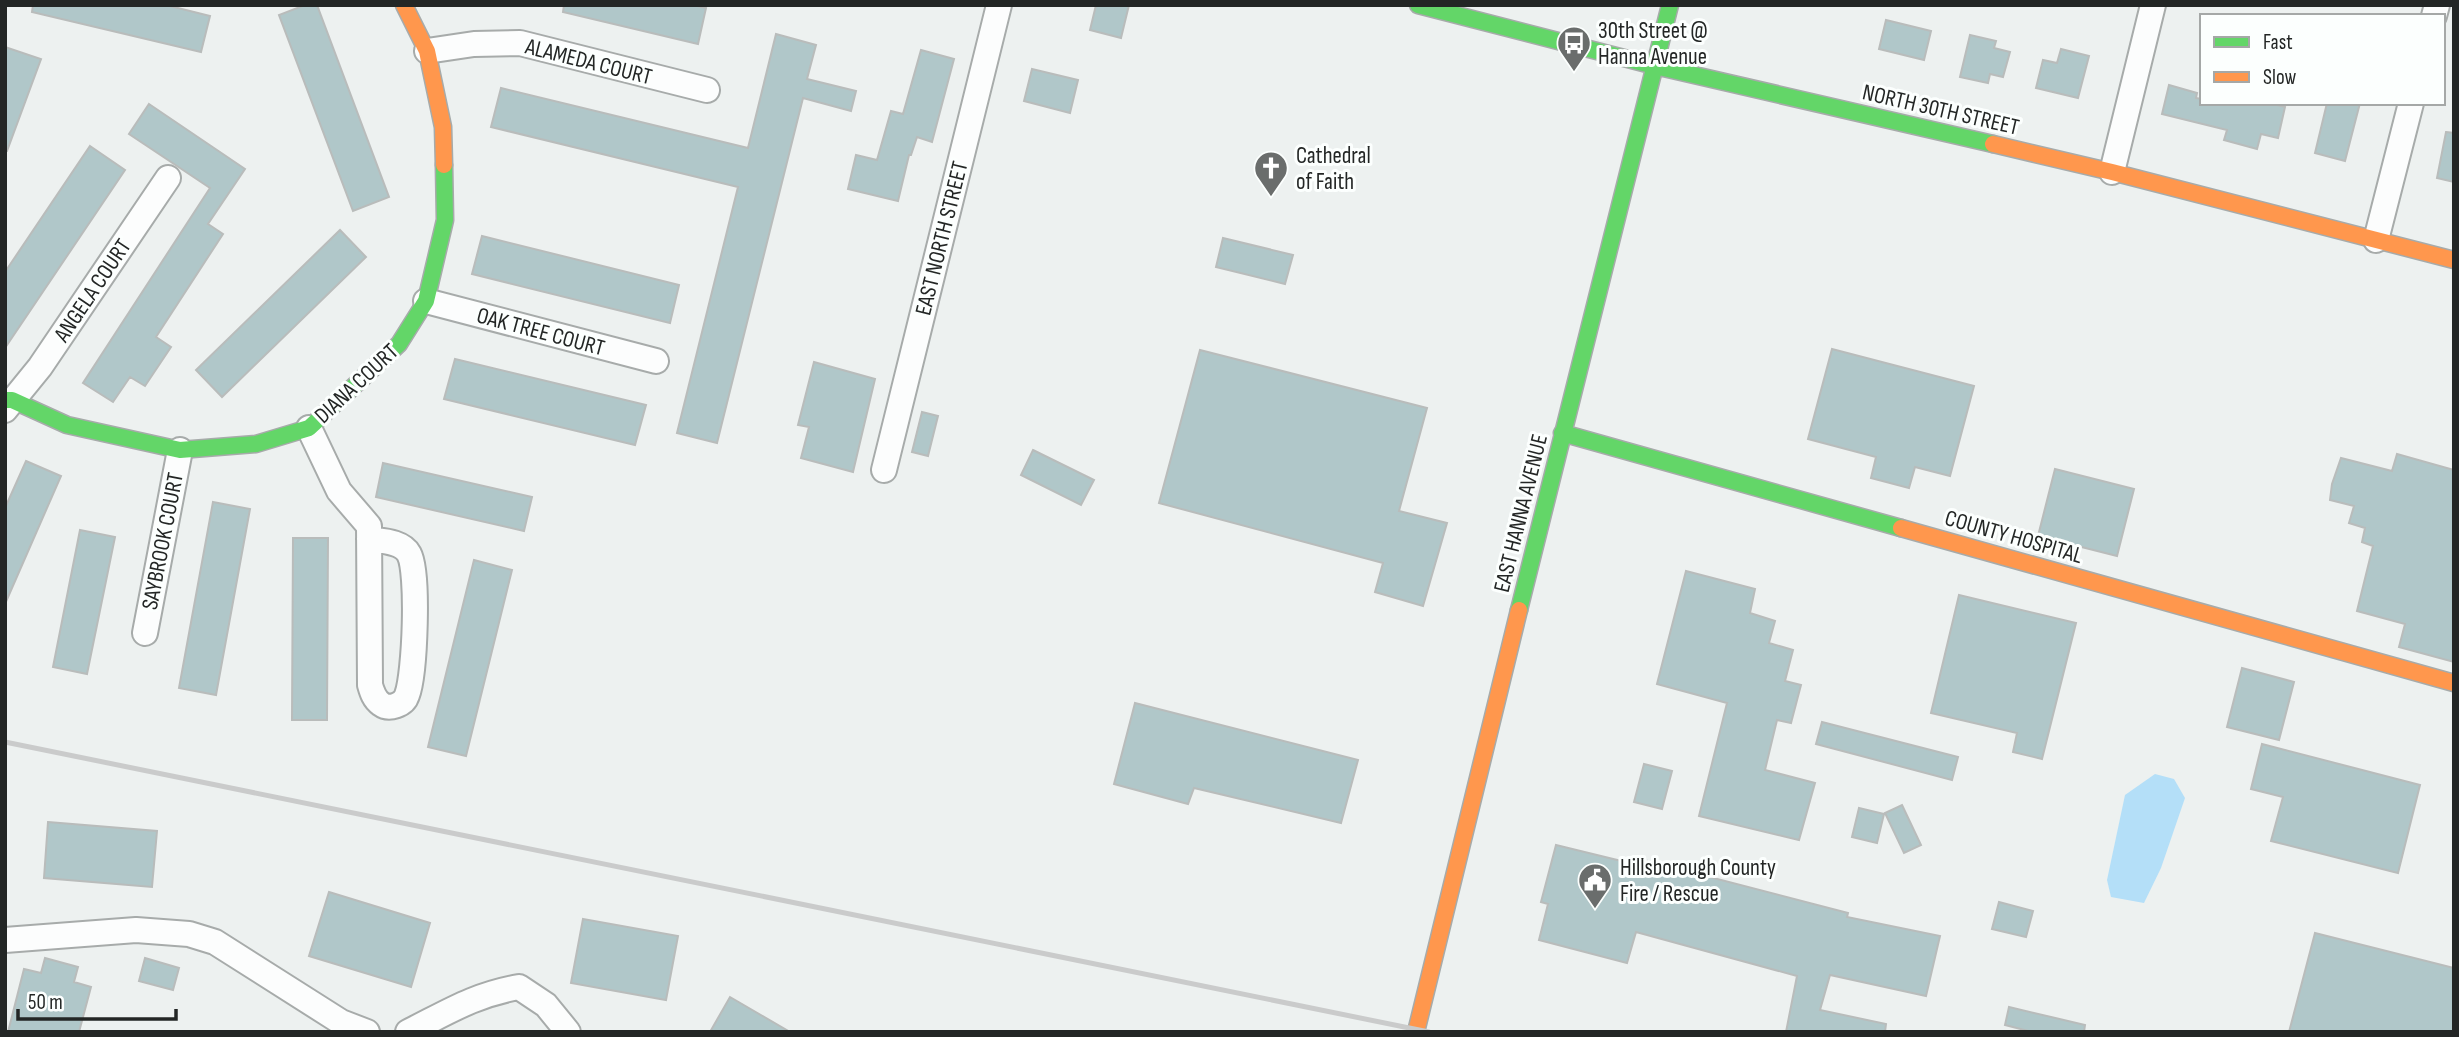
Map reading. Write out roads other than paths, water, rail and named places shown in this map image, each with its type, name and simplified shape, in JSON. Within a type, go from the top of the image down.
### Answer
[{"type":"street","name":"DIANA COURT","points":[[7,401],[67,425],[180,450],[256,444],[309,428],[399,344],[426,301],[445,220],[443,127],[427,51],[404,5]]},
{"type":"street","name":"EAST NORTH STREET","points":[[884,470],[999,5]]},
{"type":"street","name":"NORTH 30TH STREET","points":[[1418,5],[1655,66],[2112,172],[2454,260]]},
{"type":"street","name":"EAST HANNA AVENUE","points":[[1416,1032],[1670,5]]},
{"type":"street","points":[[2112,172],[2153,5]]},
{"type":"street","name":"ALAMEDA COURT","points":[[427,51],[474,44],[520,43],[707,90]]},
{"type":"street","points":[[2376,240],[2411,105]]},
{"type":"street","name":"ANGELA COURT","points":[[7,401],[40,367],[168,178]]},
{"type":"street","name":"OAK TREE COURT","points":[[426,301],[656,361]]},
{"type":"street","points":[[309,428],[340,491],[369,526],[369,539],[370,685],[373,695],[387,707],[399,705],[407,698],[415,649],[412,568],[408,553],[400,546],[369,539]]},
{"type":"street","name":"COUNTY HOSPITAL","points":[[1562,433],[2454,683]]},
{"type":"street","name":"SAYBROOK COURT","points":[[145,633],[180,450]]},
{"type":"street","points":[[5,940],[136,930],[189,934],[215,942],[341,1022],[367,1032]]},
{"type":"street","points":[[408,1032],[467,1002],[492,992],[519,987],[546,1005],[568,1032]]},
{"type":"water","points":[[2155,774],[2174,779],[2185,798],[2161,868],[2144,903],[2111,897],[2107,880],[2125,795]]},
{"type":"railway","points":[[5,742],[1429,1032]]},
{"type":"place","name":"30th Street @ Hanna Avenue","points":[[1574,73]]},
{"type":"place","name":"Cathedral of Faith","points":[[1271,198]]},
{"type":"place","name":"Hillsborough County Fire / Rescue","points":[[1595,910]]}]
